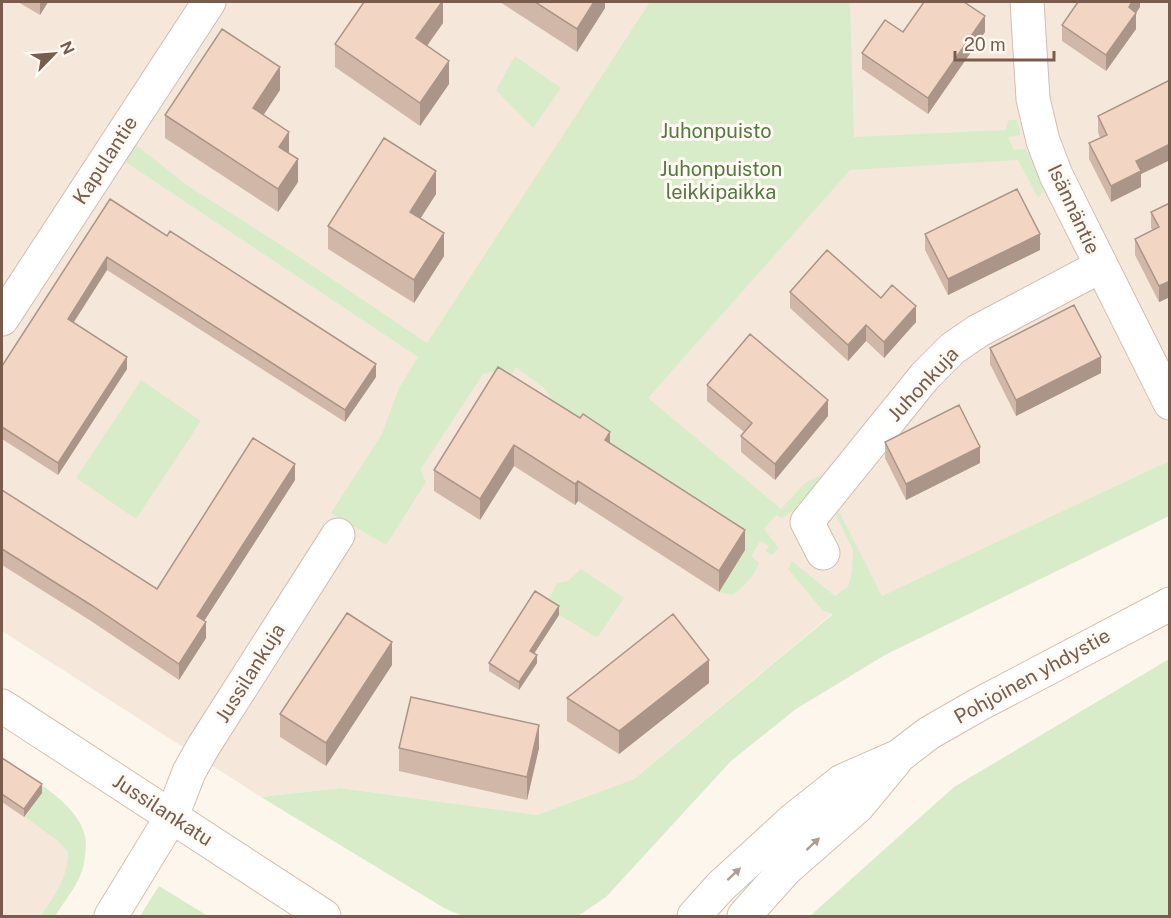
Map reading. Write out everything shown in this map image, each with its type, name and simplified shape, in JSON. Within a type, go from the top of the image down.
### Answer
[{"type":"street","name":"Kapulantie","points":[[2,319],[209,2]]},
{"type":"street","name":"Isännäntie","points":[[1028,2],[1032,99],[1043,141],[1056,176],[1170,403]]},
{"type":"street","name":"Juhonkuja","points":[[823,553],[807,522],[925,376],[953,348],[978,331],[1101,266]]},
{"type":"street","name":"Jussilankuja","points":[[111,916],[172,816],[189,772],[203,747],[338,535]]},
{"type":"street","name":"Pohjoinen yhdystie","points":[[744,916],[786,869],[858,806],[899,756],[929,733],[1170,604]]},
{"type":"street","name":"Jussilankatu","points":[[2,706],[324,916]]},
{"type":"street","name":"Pohjoinen yhdystie","points":[[694,916],[720,887],[809,807],[842,781],[899,756]]},
{"type":"shaded area","points":[[2,2],[1169,2],[1169,461],[882,597],[833,613],[634,779],[537,815],[340,788],[261,797],[2,631]]},
{"type":"shaded area","points":[[2,775],[75,822],[80,864],[45,916],[2,916]]},
{"type":"green space","name":"Juhonpuisto","points":[[650,2],[850,2],[854,137],[1005,130],[1009,120],[1017,120],[1021,135],[1008,137],[1014,150],[1026,149],[1043,191],[1038,198],[1018,160],[850,170],[648,398],[781,509],[806,482],[826,473],[793,511],[782,518],[776,515],[764,529],[779,548],[772,555],[766,551],[769,546],[760,541],[751,557],[759,562],[755,572],[745,585],[732,595],[719,592],[553,402],[545,389],[516,367],[509,378],[497,371],[483,374],[420,470],[426,482],[386,545],[331,513],[382,434],[399,388],[418,357],[124,161],[135,144],[188,186],[292,252],[427,343]]},
{"type":"green space","points":[[515,56],[561,88],[533,128],[496,90]]},
{"type":"green space","points":[[141,380],[201,421],[136,519],[76,478]]},
{"type":"green space","points":[[1169,461],[1169,516],[885,655],[796,709],[731,761],[606,897],[578,916],[463,916],[444,908],[261,797],[340,788],[537,815],[634,779],[833,614],[823,611],[788,569],[792,561],[835,596],[848,587],[852,572],[853,550],[833,509],[840,513],[882,596]]},
{"type":"green space","points":[[581,569],[624,598],[597,638],[545,606],[557,583],[568,581]]},
{"type":"green space","points":[[1169,659],[1169,916],[810,916],[954,787]]},
{"type":"green space","points":[[2,759],[38,782],[63,802],[73,812],[85,836],[86,850],[82,871],[76,885],[55,916],[41,916],[63,878],[68,852],[58,841],[25,817],[42,793]]},
{"type":"green space","points":[[159,886],[208,916],[140,916]]},
{"type":"building","points":[[364,2],[442,2],[416,38],[449,61],[420,103],[335,44]]},
{"type":"building","points":[[535,2],[594,2],[577,29]]},
{"type":"building","points":[[924,2],[964,2],[985,16],[928,98],[862,53],[885,20],[903,32]]},
{"type":"building","points":[[1078,2],[1132,2],[1129,7],[1136,13],[1106,55],[1062,25]]},
{"type":"building","points":[[222,29],[280,67],[253,108],[289,132],[279,147],[298,159],[278,189],[165,115]]},
{"type":"building","points":[[1170,80],[1170,144],[1136,161],[1141,171],[1111,186],[1089,143],[1107,135],[1098,116]]},
{"type":"building","points":[[384,138],[436,171],[410,212],[444,233],[414,280],[328,226]]},
{"type":"building","points":[[1017,189],[1040,234],[948,279],[925,234]]},
{"type":"building","points":[[110,199],[167,236],[170,231],[376,364],[345,410],[107,257],[68,319],[127,357],[58,463],[2,427],[2,366]]},
{"type":"building","points":[[1170,203],[1170,281],[1159,286],[1135,239],[1159,227],[1151,212]]},
{"type":"building","points":[[827,250],[881,298],[892,285],[916,306],[884,342],[866,325],[848,345],[790,292]]},
{"type":"building","points":[[1074,305],[1101,357],[1016,400],[990,348]]},
{"type":"building","points":[[750,334],[828,400],[775,464],[741,436],[752,423],[707,385]]},
{"type":"building","points":[[498,367],[580,418],[583,414],[610,432],[605,440],[745,530],[719,571],[578,481],[575,484],[514,445],[480,499],[434,470]]},
{"type":"building","points":[[959,405],[980,447],[906,484],[885,442]]},
{"type":"building","points":[[253,438],[295,464],[197,616],[206,622],[179,664],[2,549],[2,490],[157,589]]},
{"type":"building","points":[[535,591],[559,606],[530,651],[537,655],[519,682],[489,663]]},
{"type":"building","points":[[347,613],[392,642],[326,743],[280,714]]},
{"type":"building","points":[[673,614],[709,660],[619,731],[567,698]]},
{"type":"building","points":[[411,697],[539,725],[527,777],[399,748]]},
{"type":"building","points":[[2,758],[42,784],[24,809],[2,794]]},
{"type":"park label","name":"Juhonpuiston leikkipaikka","points":[[721,180]]}]
